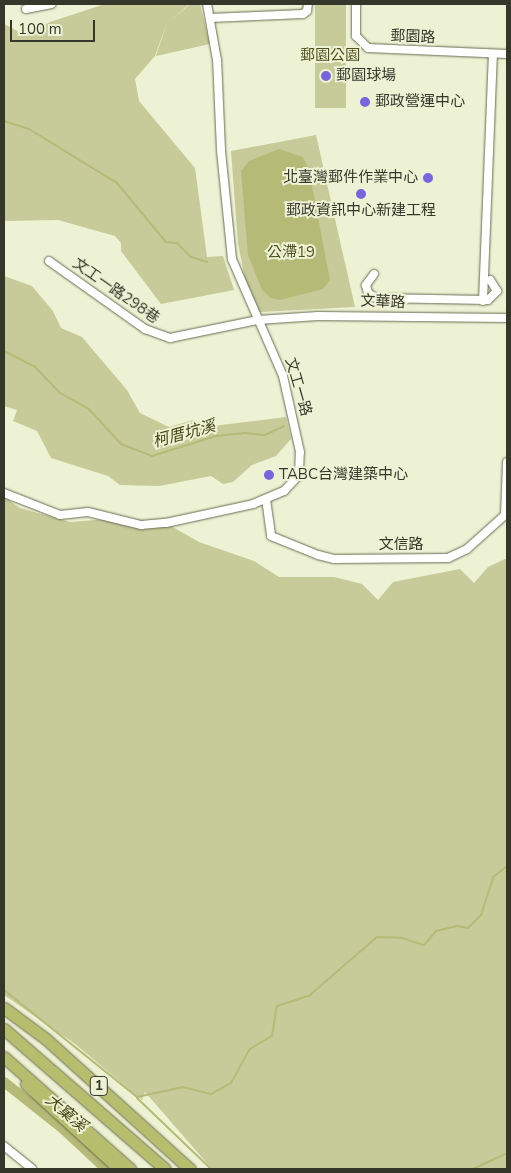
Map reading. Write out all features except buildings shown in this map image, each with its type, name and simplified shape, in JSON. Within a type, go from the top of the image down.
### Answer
[{"type":"highway","name":"1","points":[[4,1008],[46,1039],[190,1169]]},
{"type":"highway","name":"1","points":[[4,1029],[166,1169]]},
{"type":"highway","points":[[4,1057],[130,1169]]},
{"type":"highway","points":[[4,1066],[119,1169]]},
{"type":"street","points":[[26,9],[52,4]]},
{"type":"street","name":"文工一路","points":[[4,493],[60,515],[88,512],[141,525],[207,517],[266,499],[291,486],[299,475],[301,460],[283,376],[232,259],[221,150],[218,60],[207,4]]},
{"type":"street","points":[[210,18],[303,14],[307,12],[308,4]]},
{"type":"street","name":"郵園路","points":[[356,4],[356,36],[368,48],[507,54]]},
{"type":"street","points":[[483,300],[492,54]]},
{"type":"street","name":"文工一路298巷","points":[[49,261],[158,336],[189,336],[258,320]]},
{"type":"street","points":[[374,274],[366,285],[368,293],[376,298],[483,300],[496,295],[497,287],[490,280]]},
{"type":"street","name":"文華路","points":[[258,320],[348,314],[507,318]]},
{"type":"street","name":"文信路","points":[[266,499],[271,536],[318,555],[334,559],[448,558],[467,549],[505,515],[507,462]]},
{"type":"street","points":[[4,1146],[32,1169]]},
{"type":"green space","points":[[105,4],[189,4],[170,21],[190,4],[200,4],[210,44],[156,56],[167,23],[155,56],[135,79],[139,101],[195,168],[207,257],[223,256],[234,290],[161,304],[121,251],[121,243],[115,236],[58,220],[4,221],[4,24],[25,35],[50,22]]},
{"type":"green space","name":"郵園公園","points":[[315,4],[346,4],[346,108],[315,108]]},
{"type":"green space","name":"公滯19","points":[[316,135],[355,307],[260,312],[245,279],[238,243],[231,151]]},
{"type":"green space","points":[[4,276],[32,286],[53,311],[61,328],[82,337],[127,390],[140,413],[169,427],[193,420],[196,428],[286,417],[291,439],[276,456],[252,465],[233,482],[223,484],[211,476],[159,486],[120,485],[108,476],[51,458],[37,431],[13,421],[17,410],[4,406]]},
{"type":"green space","points":[[4,497],[20,508],[70,522],[121,518],[164,522],[199,542],[254,561],[279,577],[334,577],[362,584],[378,600],[393,582],[460,569],[474,583],[488,567],[507,558],[507,1169],[212,1169],[145,1092],[142,1100],[75,1044],[4,995]]},
{"type":"shaded area","name":"公滯19","points":[[279,149],[303,157],[309,170],[330,280],[323,289],[280,300],[271,298],[262,290],[248,255],[241,171],[249,161]]},
{"type":"waterway","points":[[4,121],[29,129],[117,183],[166,242],[177,243],[191,257],[207,262]]},
{"type":"waterway","name":"柯厝坑溪","points":[[4,351],[35,367],[60,393],[89,409],[121,444],[152,456],[216,436],[245,433],[265,435],[284,426]]},
{"type":"waterway","points":[[4,990],[137,1097],[183,1087],[211,1094],[231,1083],[250,1049],[272,1036],[277,1006],[310,995],[377,937],[402,938],[424,945],[436,931],[458,926],[468,928],[481,915],[493,877],[507,866]]},
{"type":"waterway","name":"大窠溪","points":[[4,1082],[62,1128],[106,1169]]},
{"type":"waterway","points":[[137,1098],[211,1169]]},
{"type":"waterway","points":[[473,1169],[507,1153]]},
{"type":"place","name":"郵園球場","points":[[326,76]]},
{"type":"place","name":"郵政營運中心","points":[[365,102]]},
{"type":"place","name":"北臺灣郵件作業中心","points":[[428,178]]},
{"type":"place","name":"郵政資訊中心新建工程","points":[[361,194]]},
{"type":"place","name":"TABC台灣建築中心","points":[[269,475]]}]
